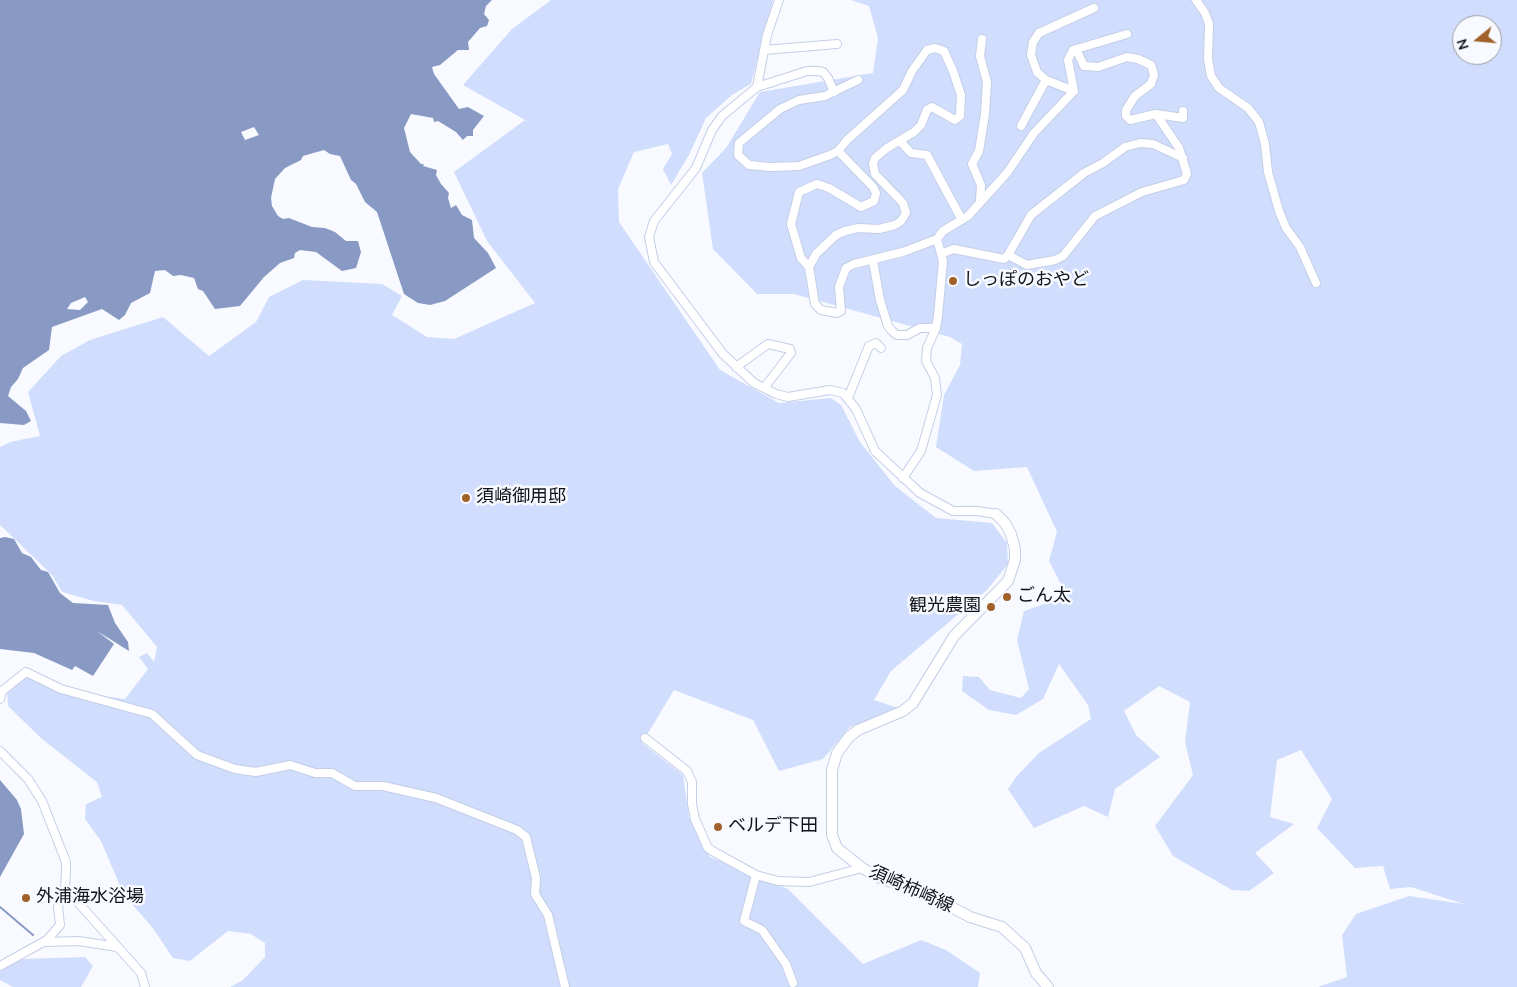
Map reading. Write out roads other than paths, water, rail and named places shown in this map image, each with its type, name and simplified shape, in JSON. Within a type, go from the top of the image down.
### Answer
[{"type":"main road","name":"須崎柿崎線","points":[[996,514],[1012,534],[1015,550],[1016,560],[1008,581],[954,636],[913,703],[903,711],[858,730],[849,736],[837,753],[832,770],[833,842],[842,854],[880,878],[927,894],[970,917],[1002,927],[1025,948],[1036,973],[1048,987]]},
{"type":"street","points":[[757,87],[767,35],[779,0]]},
{"type":"street","points":[[1196,0],[1205,13],[1209,24],[1208,59],[1211,76],[1219,88],[1248,108],[1259,122],[1265,144],[1268,172],[1279,211],[1286,228],[1300,247],[1316,283]]},
{"type":"street","points":[[1074,91],[1046,80],[1037,72],[1031,56],[1033,42],[1038,33],[1094,8]]},
{"type":"street","points":[[1074,91],[1068,60],[1069,54],[1076,49],[1127,34]]},
{"type":"street","points":[[980,201],[981,185],[972,164],[979,151],[985,114],[986,82],[980,56],[982,39]]},
{"type":"street","points":[[764,50],[837,44]]},
{"type":"street","points":[[809,268],[816,254],[836,235],[845,230],[878,228],[895,225],[901,221],[906,213],[903,203],[875,174],[873,164],[880,153],[914,132],[921,125],[927,110],[932,107],[955,120],[960,116],[961,95],[944,51],[935,48],[927,50],[912,71],[903,90],[847,140],[838,151],[799,166],[770,167],[749,165],[738,155],[737,148],[739,143],[780,109],[799,100],[812,100],[834,92],[858,80]]},
{"type":"street","points":[[1076,49],[1084,66],[1098,67],[1127,57],[1138,59],[1151,66],[1154,75],[1151,84],[1135,96],[1126,110],[1126,116],[1130,120],[1156,114],[1183,118],[1183,111]]},
{"type":"street","points":[[834,92],[823,72],[807,72],[757,87],[722,116],[712,130],[696,168],[654,221],[649,237],[654,262],[724,354],[754,383],[788,397],[837,390],[848,398],[856,409],[875,451],[920,493],[953,511],[977,511],[996,514]]},
{"type":"street","points":[[1021,126],[1046,80]]},
{"type":"street","points":[[838,151],[873,187],[876,193],[874,201],[861,208],[816,184],[799,192],[791,224],[801,258],[809,268],[816,304],[821,310],[837,313],[841,311],[839,287],[846,268],[854,264],[873,261],[937,239],[943,232],[962,220],[1007,173],[1034,133],[1074,91]]},
{"type":"street","points":[[1008,255],[1027,265],[1055,260],[1063,256],[1095,216],[1154,187],[1184,180],[1187,174],[1180,148],[1156,114]]},
{"type":"street","points":[[900,141],[911,153],[927,155],[962,220]]},
{"type":"street","points":[[942,253],[954,249],[994,259],[1004,259],[1031,216],[1084,173],[1103,163],[1125,147],[1140,143],[1153,144],[1183,158]]},
{"type":"street","points":[[903,478],[921,451],[937,396],[935,378],[926,361],[927,348],[936,328],[942,253],[937,239]]},
{"type":"street","points":[[873,261],[880,300],[888,326],[892,331],[897,335],[907,335],[920,328],[936,328]]},
{"type":"street","points":[[848,398],[868,346],[876,343],[881,348]]},
{"type":"street","points":[[736,367],[768,344],[790,349],[791,354],[764,388]]},
{"type":"street","points":[[0,699],[2,691],[26,672],[62,689],[152,714],[196,754],[235,769],[256,772],[290,765],[315,774],[332,773],[355,786],[383,786],[436,798],[517,830],[526,837],[536,878],[536,894],[548,915],[565,987]]},
{"type":"street","points":[[645,738],[688,771],[692,782],[692,804],[695,820],[708,848],[756,875],[778,881],[809,882],[862,868]]},
{"type":"street","points":[[0,751],[28,779],[42,800],[66,862],[65,888],[58,907],[60,925],[44,942],[0,966]]},
{"type":"street","points":[[756,875],[744,921],[762,930],[786,964],[793,983]]},
{"type":"street","points":[[65,888],[141,973],[145,987]]},
{"type":"street","points":[[44,942],[79,941],[117,947]]},
{"type":"waterway","points":[[0,907],[33,935]]},
{"type":"place","name":"しっぽのおやど","points":[[953,281]]},
{"type":"place","name":"須崎御用邸","points":[[466,498]]},
{"type":"place","name":"ごん太","points":[[1007,597]]},
{"type":"place","name":"観光農園","points":[[991,607]]},
{"type":"place","name":"ベルデ下田","points":[[718,827]]},
{"type":"place","name":"外浦海水浴場","points":[[26,898]]}]
